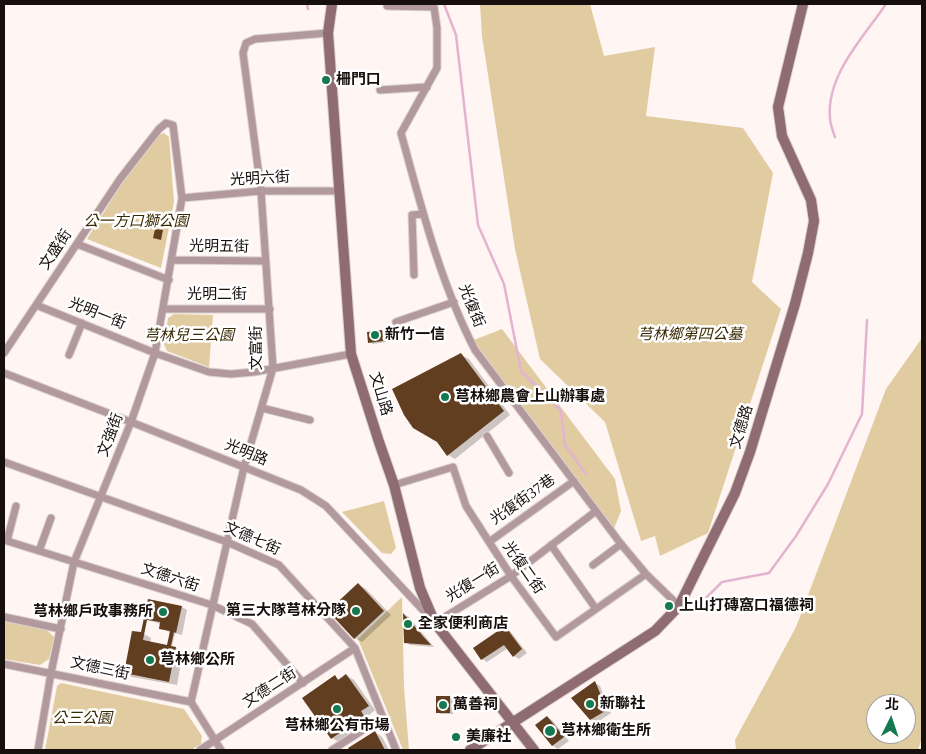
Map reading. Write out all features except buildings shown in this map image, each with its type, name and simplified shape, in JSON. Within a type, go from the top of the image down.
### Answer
[{"type":"main road","name":"文山路","points":[[332,4],[328,33],[352,354],[394,485],[420,588],[435,623],[534,750]]},
{"type":"main road","name":"文德路","points":[[470,750],[655,631],[679,606],[735,493],[750,452],[795,304],[814,221],[811,200],[782,136],[778,107],[803,4]]},
{"type":"street","name":"光復街","points":[[388,6],[434,7],[437,28],[437,68],[401,132],[423,214],[462,324],[475,350],[621,544],[646,574],[679,606]]},
{"type":"street","name":"文富街","points":[[191,702],[244,467],[273,368],[261,190],[243,53],[246,43],[255,39],[328,33]]},
{"type":"street","points":[[380,90],[427,87]]},
{"type":"street","name":"文盛街","points":[[4,353],[120,178],[166,123],[173,125]]},
{"type":"street","name":"文強街","points":[[38,750],[51,673],[74,562],[131,422],[155,352],[182,198],[173,125]]},
{"type":"street","name":"光明六街","points":[[182,198],[261,190],[340,191]]},
{"type":"street","points":[[414,276],[412,215],[423,214]]},
{"type":"street","points":[[77,244],[169,280]]},
{"type":"street","name":"光明五街","points":[[172,260],[266,261]]},
{"type":"street","points":[[396,322],[454,302]]},
{"type":"street","name":"光明一街","points":[[36,305],[209,372],[254,372],[352,354]]},
{"type":"street","name":"光明二街","points":[[164,309],[270,309]]},
{"type":"street","points":[[69,355],[82,323]]},
{"type":"street","name":"光明路","points":[[4,373],[301,490],[326,506],[435,623]]},
{"type":"street","points":[[262,408],[310,420]]},
{"type":"street","points":[[487,436],[509,473]]},
{"type":"street","name":"文德七街","points":[[4,462],[227,542],[279,565],[355,648],[396,750]]},
{"type":"street","name":"光復二街","points":[[394,485],[453,467],[466,506],[511,576],[556,637],[646,574]]},
{"type":"street","name":"光復街37巷","points":[[489,542],[574,481]]},
{"type":"street","points":[[5,540],[16,506]]},
{"type":"street","name":"光復一街","points":[[435,623],[511,576],[596,511]]},
{"type":"street","points":[[39,551],[51,518]]},
{"type":"street","name":"文德六街","points":[[5,540],[212,606],[252,624],[304,683]]},
{"type":"street","points":[[593,565],[621,544]]},
{"type":"street","points":[[551,545],[596,609]]},
{"type":"street","points":[[4,617],[61,629]]},
{"type":"street","name":"文德二街","points":[[200,750],[355,648]]},
{"type":"street","name":"文德三街","points":[[4,664],[191,702]]},
{"type":"street","points":[[191,702],[221,750]]},
{"type":"street","points":[[332,750],[383,717]]},
{"type":"green space","name":"芎林鄉第四公墓","points":[[480,4],[590,4],[604,56],[655,47],[646,116],[743,128],[773,173],[752,282],[781,309],[708,533],[660,556],[655,536],[641,541],[605,422],[540,359],[515,249],[482,36]]},
{"type":"green space","name":"公一方口獅公園","points":[[164,133],[169,137],[174,202],[161,268],[87,239],[121,185],[159,135]]},
{"type":"green space","name":"芎林兒三公園","points":[[174,314],[213,315],[209,367],[167,351],[164,344],[168,318]]},
{"type":"green space","points":[[502,329],[615,479],[621,511],[613,531],[478,351],[474,340]]},
{"type":"green space","points":[[922,338],[922,738],[918,750],[736,750],[735,740],[796,627],[886,389]]},
{"type":"green space","points":[[384,501],[396,548],[391,554],[382,553],[342,512]]},
{"type":"green space","points":[[402,597],[404,687],[409,750],[403,750],[358,639]]},
{"type":"green space","points":[[4,621],[47,630],[54,637],[49,659],[40,665],[4,659]]},
{"type":"green space","name":"公三公園","points":[[61,683],[184,709],[202,736],[201,744],[191,750],[45,750],[57,686]]},
{"type":"waterway","points":[[307,4],[308,9]]},
{"type":"waterway","points":[[444,4],[456,35],[478,225],[504,284],[521,371],[561,411],[565,445],[586,474]]},
{"type":"waterway","points":[[835,137],[830,118],[830,102],[834,87],[848,57],[886,4]]},
{"type":"waterway","points":[[695,609],[722,582],[769,573],[796,536],[828,484],[862,414],[867,320]]},
{"type":"place","name":"柵門口","points":[[326,80]]},
{"type":"place","name":"新竹一信","points":[[375,335]]},
{"type":"place","name":"芎林鄉農會上山辦事處","points":[[445,397]]},
{"type":"place","name":"上山打磚窩口福德祠","points":[[669,606]]},
{"type":"place","name":"第三大隊芎林分隊","points":[[356,611]]},
{"type":"place","name":"芎林鄉戶政事務所","points":[[163,612]]},
{"type":"place","name":"全家便利商店","points":[[408,624]]},
{"type":"place","name":"芎林鄉公所","points":[[150,660]]},
{"type":"place","name":"新聯社","points":[[590,704]]},
{"type":"place","name":"萬善祠","points":[[443,705]]},
{"type":"place","name":"芎林鄉公有市場","points":[[337,709]]},
{"type":"place","name":"芎林鄉衛生所","points":[[550,731]]},
{"type":"place","name":"美廉社","points":[[456,737]]}]
